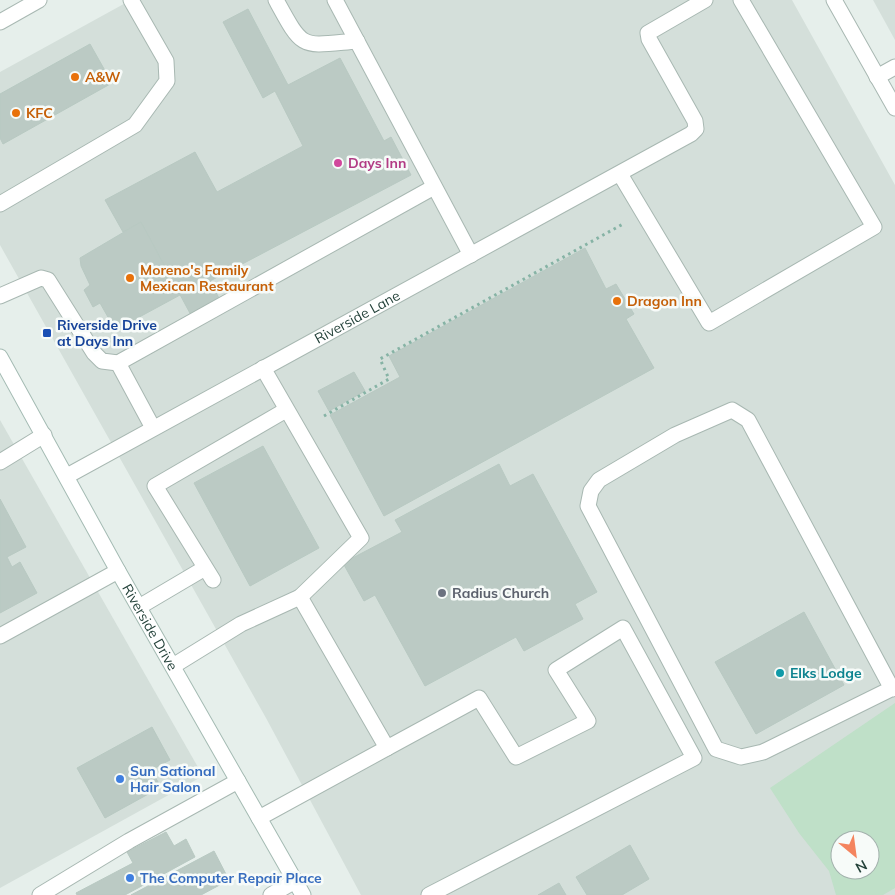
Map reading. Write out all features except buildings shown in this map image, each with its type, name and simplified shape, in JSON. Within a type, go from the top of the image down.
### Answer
[{"type":"main road","points":[[0,22],[39,0]]},
{"type":"main road","points":[[0,204],[126,132],[145,113],[167,81],[166,61],[131,0]]},
{"type":"main road","points":[[276,0],[294,34],[304,43],[357,41]]},
{"type":"main road","points":[[335,0],[471,255]]},
{"type":"main road","name":"Riverside Lane","points":[[66,476],[650,158],[696,129],[695,122],[648,39],[648,34],[705,0]]},
{"type":"main road","points":[[620,174],[709,323],[874,227],[741,0]]},
{"type":"main road","points":[[834,0],[895,108]]},
{"type":"main road","points":[[877,77],[895,67]]},
{"type":"main road","points":[[0,296],[41,278],[48,280],[94,353],[102,362],[118,363],[434,187]]},
{"type":"main road","name":"Riverside Drive","points":[[0,357],[118,571],[303,895]]},
{"type":"main road","points":[[118,363],[153,428]]},
{"type":"main road","points":[[173,666],[241,624],[300,597],[361,538],[263,368]]},
{"type":"main road","points":[[139,607],[209,574],[155,486],[286,410]]},
{"type":"main road","points":[[732,410],[748,420],[893,688],[763,752],[741,757],[716,749],[588,506],[591,491],[599,480],[675,435],[732,410]]},
{"type":"main road","points":[[0,462],[44,435]]},
{"type":"main road","points":[[0,636],[118,571]]},
{"type":"main road","points":[[300,597],[387,748]]},
{"type":"main road","points":[[259,818],[479,698],[516,757],[588,721],[556,670],[623,628],[694,758],[429,895]]},
{"type":"main road","points":[[40,895],[129,841],[238,781]]},
{"type":"main road","points":[[271,895],[296,881]]},
{"type":"path","points":[[324,416],[389,379],[380,359],[623,224]]},
{"type":"shaded area","points":[[131,0],[792,0],[895,185],[895,895],[361,895],[266,718],[0,245],[0,72]]},
{"type":"shaded area","points":[[873,0],[895,0],[895,40]]},
{"type":"shaded area","points":[[0,420],[203,776],[0,888]]},
{"type":"green space","points":[[895,703],[895,888],[883,895],[836,895],[832,880],[880,880],[880,830],[830,830],[830,874],[799,833],[770,788]]},
{"type":"place","name":"A&W","points":[[75,77]]},
{"type":"place","name":"KFC","points":[[16,113]]},
{"type":"place","name":"Days Inn","points":[[338,163]]},
{"type":"place","name":"Moreno's Family Mexican Restaurant","points":[[130,278]]},
{"type":"place","name":"Dragon Inn","points":[[617,301]]},
{"type":"place","name":"Riverside Drive at Days Inn","points":[[47,333]]},
{"type":"place","name":"Radius Church","points":[[442,593]]},
{"type":"place","name":"Elks Lodge","points":[[780,673]]},
{"type":"place","name":"Sun Sational Hair Salon","points":[[120,779]]},
{"type":"place","name":"The Computer Repair Place","points":[[130,878]]}]
